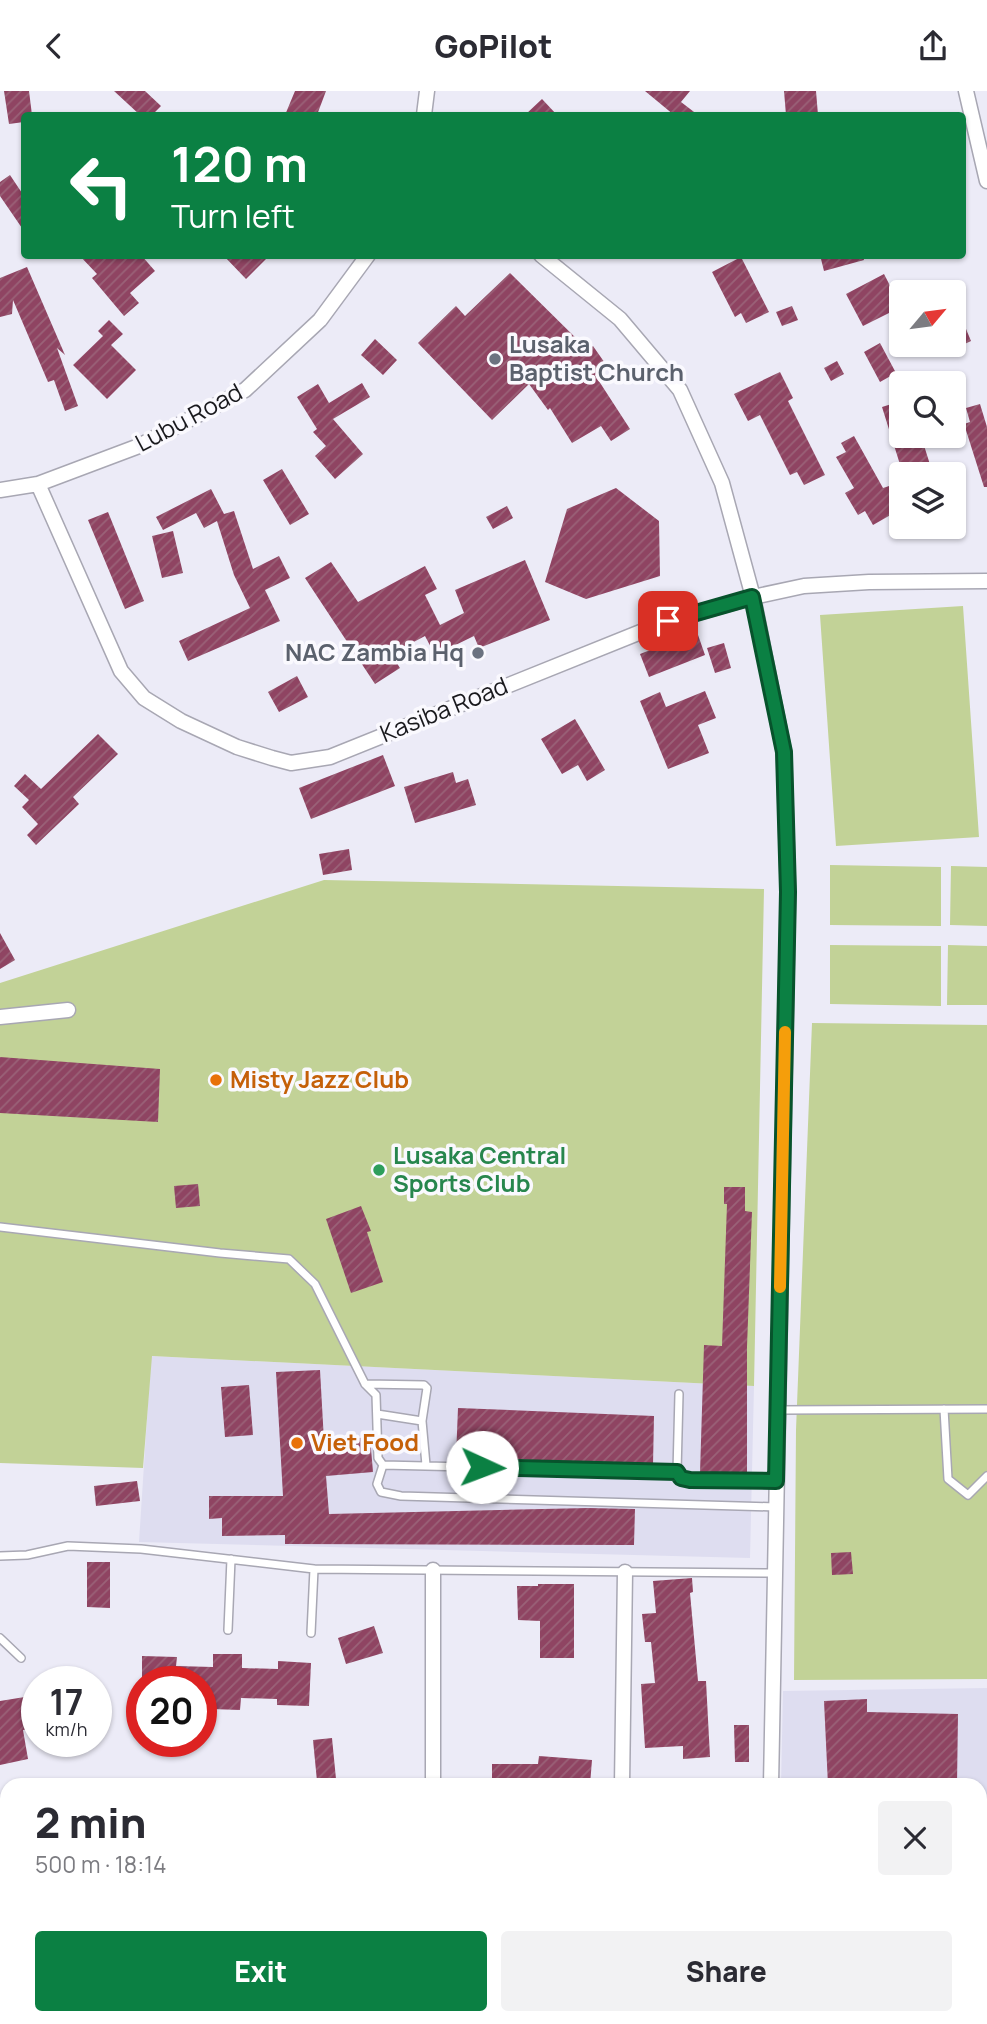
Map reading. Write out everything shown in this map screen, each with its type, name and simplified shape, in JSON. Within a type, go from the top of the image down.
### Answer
[{"type":"street","points":[[424,112],[426,91]]},
{"type":"street","points":[[966,91],[987,181]]},
{"type":"street","name":"Lubu Road","points":[[0,490],[38,484],[139,446],[245,390],[320,320],[365,259]]},
{"type":"street","points":[[546,259],[621,319],[680,390],[722,483],[752,597],[784,752],[788,892],[771,1778]]},
{"type":"street","name":"Kasiba Road","points":[[38,484],[121,671],[144,698],[181,720],[237,747],[291,763],[330,757],[668,621],[752,597],[817,585],[987,581]]},
{"type":"street","points":[[0,1017],[68,1010]]},
{"type":"street","points":[[433,1570],[433,1778]]},
{"type":"street","points":[[622,1778],[625,1572]]},
{"type":"lane","points":[[0,1227],[220,1254],[289,1259],[315,1284],[365,1384],[376,1395],[378,1458],[383,1465]]},
{"type":"lane","points":[[365,1384],[424,1385],[427,1388],[422,1421],[426,1465]]},
{"type":"lane","points":[[679,1394],[677,1472],[681,1478],[776,1481]]},
{"type":"lane","points":[[944,1409],[948,1479],[968,1495],[987,1476]]},
{"type":"lane","points":[[778,1411],[987,1409]]},
{"type":"lane","points":[[377,1414],[422,1421]]},
{"type":"lane","points":[[383,1465],[677,1472]]},
{"type":"lane","points":[[383,1465],[377,1484],[381,1492],[401,1496],[775,1507]]},
{"type":"lane","points":[[0,1556],[27,1555],[68,1546],[141,1549],[314,1569],[776,1573]]},
{"type":"lane","points":[[228,1630],[231,1559]]},
{"type":"lane","points":[[311,1633],[314,1569]]},
{"type":"lane","points":[[0,1638],[21,1658]]},
{"type":"shaded area","points":[[151,1356],[754,1386],[750,1558],[139,1542]]},
{"type":"shaded area","points":[[987,1688],[987,1778],[781,1778],[783,1691]]},
{"type":"green space","points":[[963,606],[979,837],[836,846],[820,615]]},
{"type":"green space","points":[[830,865],[941,867],[941,926],[830,925]]},
{"type":"green space","points":[[951,866],[987,867],[987,926],[950,925]]},
{"type":"green space","name":"Lusaka Central Sports Club","points":[[324,880],[764,889],[754,1386],[152,1356],[143,1468],[0,1463],[0,983]]},
{"type":"green space","points":[[830,945],[941,946],[941,1006],[830,1004]]},
{"type":"green space","points":[[948,945],[987,946],[987,1005],[947,1005]]},
{"type":"green space","points":[[812,1023],[987,1025],[987,1679],[794,1680],[796,1430]]},
{"type":"building","points":[[4,91],[29,91],[32,112],[21,112],[21,122],[9,124]]},
{"type":"building","points":[[114,91],[145,91],[161,106],[155,112],[137,112]]},
{"type":"building","points":[[295,91],[326,91],[318,112],[286,112]]},
{"type":"building","points":[[645,91],[690,91],[681,102],[694,112],[670,112]]},
{"type":"building","points":[[784,91],[816,91],[818,112],[786,112]]},
{"type":"building","points":[[542,99],[554,112],[528,112]]},
{"type":"building","points":[[10,175],[21,192],[21,227],[0,196],[0,182]]},
{"type":"building","points":[[83,259],[144,259],[155,271],[130,293],[139,303],[124,316],[92,278],[97,274]]},
{"type":"building","points":[[227,259],[266,259],[246,279]]},
{"type":"building","points":[[742,259],[769,312],[746,323],[741,313],[735,317],[712,272]]},
{"type":"building","points":[[821,259],[864,259],[864,260],[824,271]]},
{"type":"building","points":[[27,267],[65,355],[57,348],[78,406],[65,411],[54,380],[48,382],[13,300],[12,314],[0,317],[0,278]]},
{"type":"building","points":[[510,273],[588,350],[593,346],[607,366],[595,375],[630,429],[611,441],[601,426],[572,443],[550,408],[548,410],[529,384],[492,420],[418,343],[456,306],[465,316]]},
{"type":"building","points":[[884,274],[889,284],[889,313],[863,326],[846,294]]},
{"type":"building","points":[[792,306],[798,320],[782,326],[776,312]]},
{"type":"building","points":[[109,320],[123,334],[111,345],[136,370],[107,399],[73,365],[103,336],[98,331]]},
{"type":"building","points":[[966,329],[971,341],[966,343]]},
{"type":"building","points":[[375,339],[397,360],[383,375],[361,355]]},
{"type":"building","points":[[880,343],[895,371],[889,371],[889,377],[880,382],[864,352]]},
{"type":"building","points":[[837,361],[844,374],[831,381],[824,368]]},
{"type":"building","points":[[780,372],[793,398],[788,401],[825,475],[804,485],[797,472],[790,475],[760,415],[748,421],[734,394]]},
{"type":"building","points":[[362,383],[370,397],[333,419],[363,454],[335,479],[315,456],[326,446],[313,432],[317,429],[297,397],[318,384],[329,403]]},
{"type":"building","points":[[980,404],[987,427],[987,487],[984,487],[966,430],[966,423],[970,422],[966,408]]},
{"type":"building","points":[[889,405],[889,429],[882,407]]},
{"type":"building","points":[[854,436],[883,488],[889,486],[889,516],[873,525],[865,511],[858,515],[845,493],[854,488],[836,457],[846,452],[841,443]]},
{"type":"building","points":[[895,448],[925,448],[929,462],[899,462]]},
{"type":"building","points":[[282,469],[309,514],[290,525],[263,480]]},
{"type":"building","points":[[616,488],[659,521],[660,576],[586,599],[545,582],[567,509]]},
{"type":"building","points":[[211,489],[224,514],[234,511],[253,569],[279,556],[290,578],[265,590],[280,621],[188,661],[179,641],[250,608],[234,575],[217,521],[204,528],[196,513],[163,530],[156,517]]},
{"type":"building","points":[[507,506],[513,518],[493,529],[486,517]]},
{"type":"building","points":[[108,512],[144,601],[125,609],[88,520]]},
{"type":"building","points":[[173,531],[183,573],[162,578],[152,536]]},
{"type":"building","points":[[525,560],[550,620],[479,648],[474,636],[435,655],[425,636],[391,654],[400,668],[375,684],[305,578],[331,562],[358,602],[425,566],[437,589],[425,595],[440,625],[464,613],[455,590]]},
{"type":"building","points":[[697,632],[705,655],[649,677],[640,654]]},
{"type":"building","points":[[724,643],[731,668],[715,673],[707,648]]},
{"type":"building","points":[[297,676],[308,697],[279,712],[268,692]]},
{"type":"building","points":[[705,691],[716,718],[698,725],[709,753],[668,769],[640,701],[660,692],[666,707]]},
{"type":"building","points":[[575,719],[605,770],[587,781],[578,765],[562,774],[541,739]]},
{"type":"building","points":[[98,734],[118,754],[73,797],[79,804],[36,845],[27,835],[38,824],[22,807],[29,800],[14,786],[25,774],[41,789]]},
{"type":"building","points":[[383,755],[395,786],[311,819],[299,788]]},
{"type":"building","points":[[453,772],[456,783],[468,779],[476,805],[415,823],[404,787]]},
{"type":"building","points":[[349,849],[352,870],[323,875],[319,854]]},
{"type":"building","points":[[0,933],[15,960],[0,969]]},
{"type":"building","points":[[0,1057],[160,1069],[158,1122],[0,1113]]},
{"type":"building","points":[[198,1184],[200,1206],[176,1208],[174,1186]]},
{"type":"building","points":[[724,1187],[745,1187],[745,1211],[752,1212],[747,1347],[747,1474],[700,1473],[704,1345],[722,1346],[727,1204],[724,1204]]},
{"type":"building","points":[[361,1206],[371,1231],[367,1232],[383,1282],[351,1293],[326,1219]]},
{"type":"building","points":[[320,1370],[324,1441],[370,1437],[373,1472],[326,1476],[329,1514],[635,1509],[634,1545],[285,1544],[285,1535],[222,1536],[222,1518],[209,1519],[209,1496],[283,1496],[276,1372]]},
{"type":"building","points":[[249,1385],[253,1435],[225,1437],[221,1387]]},
{"type":"building","points":[[458,1408],[654,1416],[653,1465],[456,1457]]},
{"type":"building","points":[[137,1481],[140,1501],[96,1506],[94,1486]]},
{"type":"building","points":[[851,1552],[853,1574],[832,1575],[831,1553]]},
{"type":"building","points":[[87,1562],[110,1562],[110,1608],[87,1607]]},
{"type":"building","points":[[692,1578],[693,1592],[690,1593],[698,1681],[706,1681],[710,1757],[683,1759],[683,1746],[645,1748],[641,1684],[655,1683],[651,1642],[645,1642],[642,1614],[656,1613],[653,1581]]},
{"type":"building","points":[[574,1584],[574,1658],[540,1658],[540,1621],[518,1620],[517,1586]]},
{"type":"building","points":[[374,1626],[383,1653],[346,1664],[338,1638]]},
{"type":"building","points":[[213,1654],[242,1654],[242,1668],[278,1669],[278,1661],[311,1663],[309,1706],[277,1705],[277,1699],[241,1698],[240,1710],[217,1709],[217,1666],[213,1666]]},
{"type":"building","points":[[142,1656],[177,1657],[176,1666],[142,1666]]},
{"type":"building","points":[[21,1698],[21,1757],[28,1759],[0,1765],[0,1701]]},
{"type":"building","points":[[867,1699],[867,1712],[958,1714],[957,1778],[828,1778],[824,1701]]},
{"type":"building","points":[[734,1725],[749,1725],[749,1762],[735,1762]]},
{"type":"building","points":[[332,1738],[336,1778],[317,1778],[313,1740]]},
{"type":"building","points":[[539,1756],[592,1760],[591,1778],[492,1778],[492,1764],[538,1764]]},
{"type":"slow traffic","points":[[780,1287],[785,1032]]},
{"type":"place","name":"Lusaka Baptist Church","points":[[495,359]]},
{"type":"place","name":"NAC Zambia Hq","points":[[478,653]]},
{"type":"place","name":"Misty Jazz Club","points":[[216,1080]]},
{"type":"place","name":"Lusaka Central Sports Club","points":[[379,1170]]},
{"type":"place","name":"Viet Food","points":[[297,1443]]},
{"type":"route","points":[[482,1467],[677,1472],[681,1478],[690,1480],[776,1481],[788,892],[784,752],[752,597],[668,621]]}]
